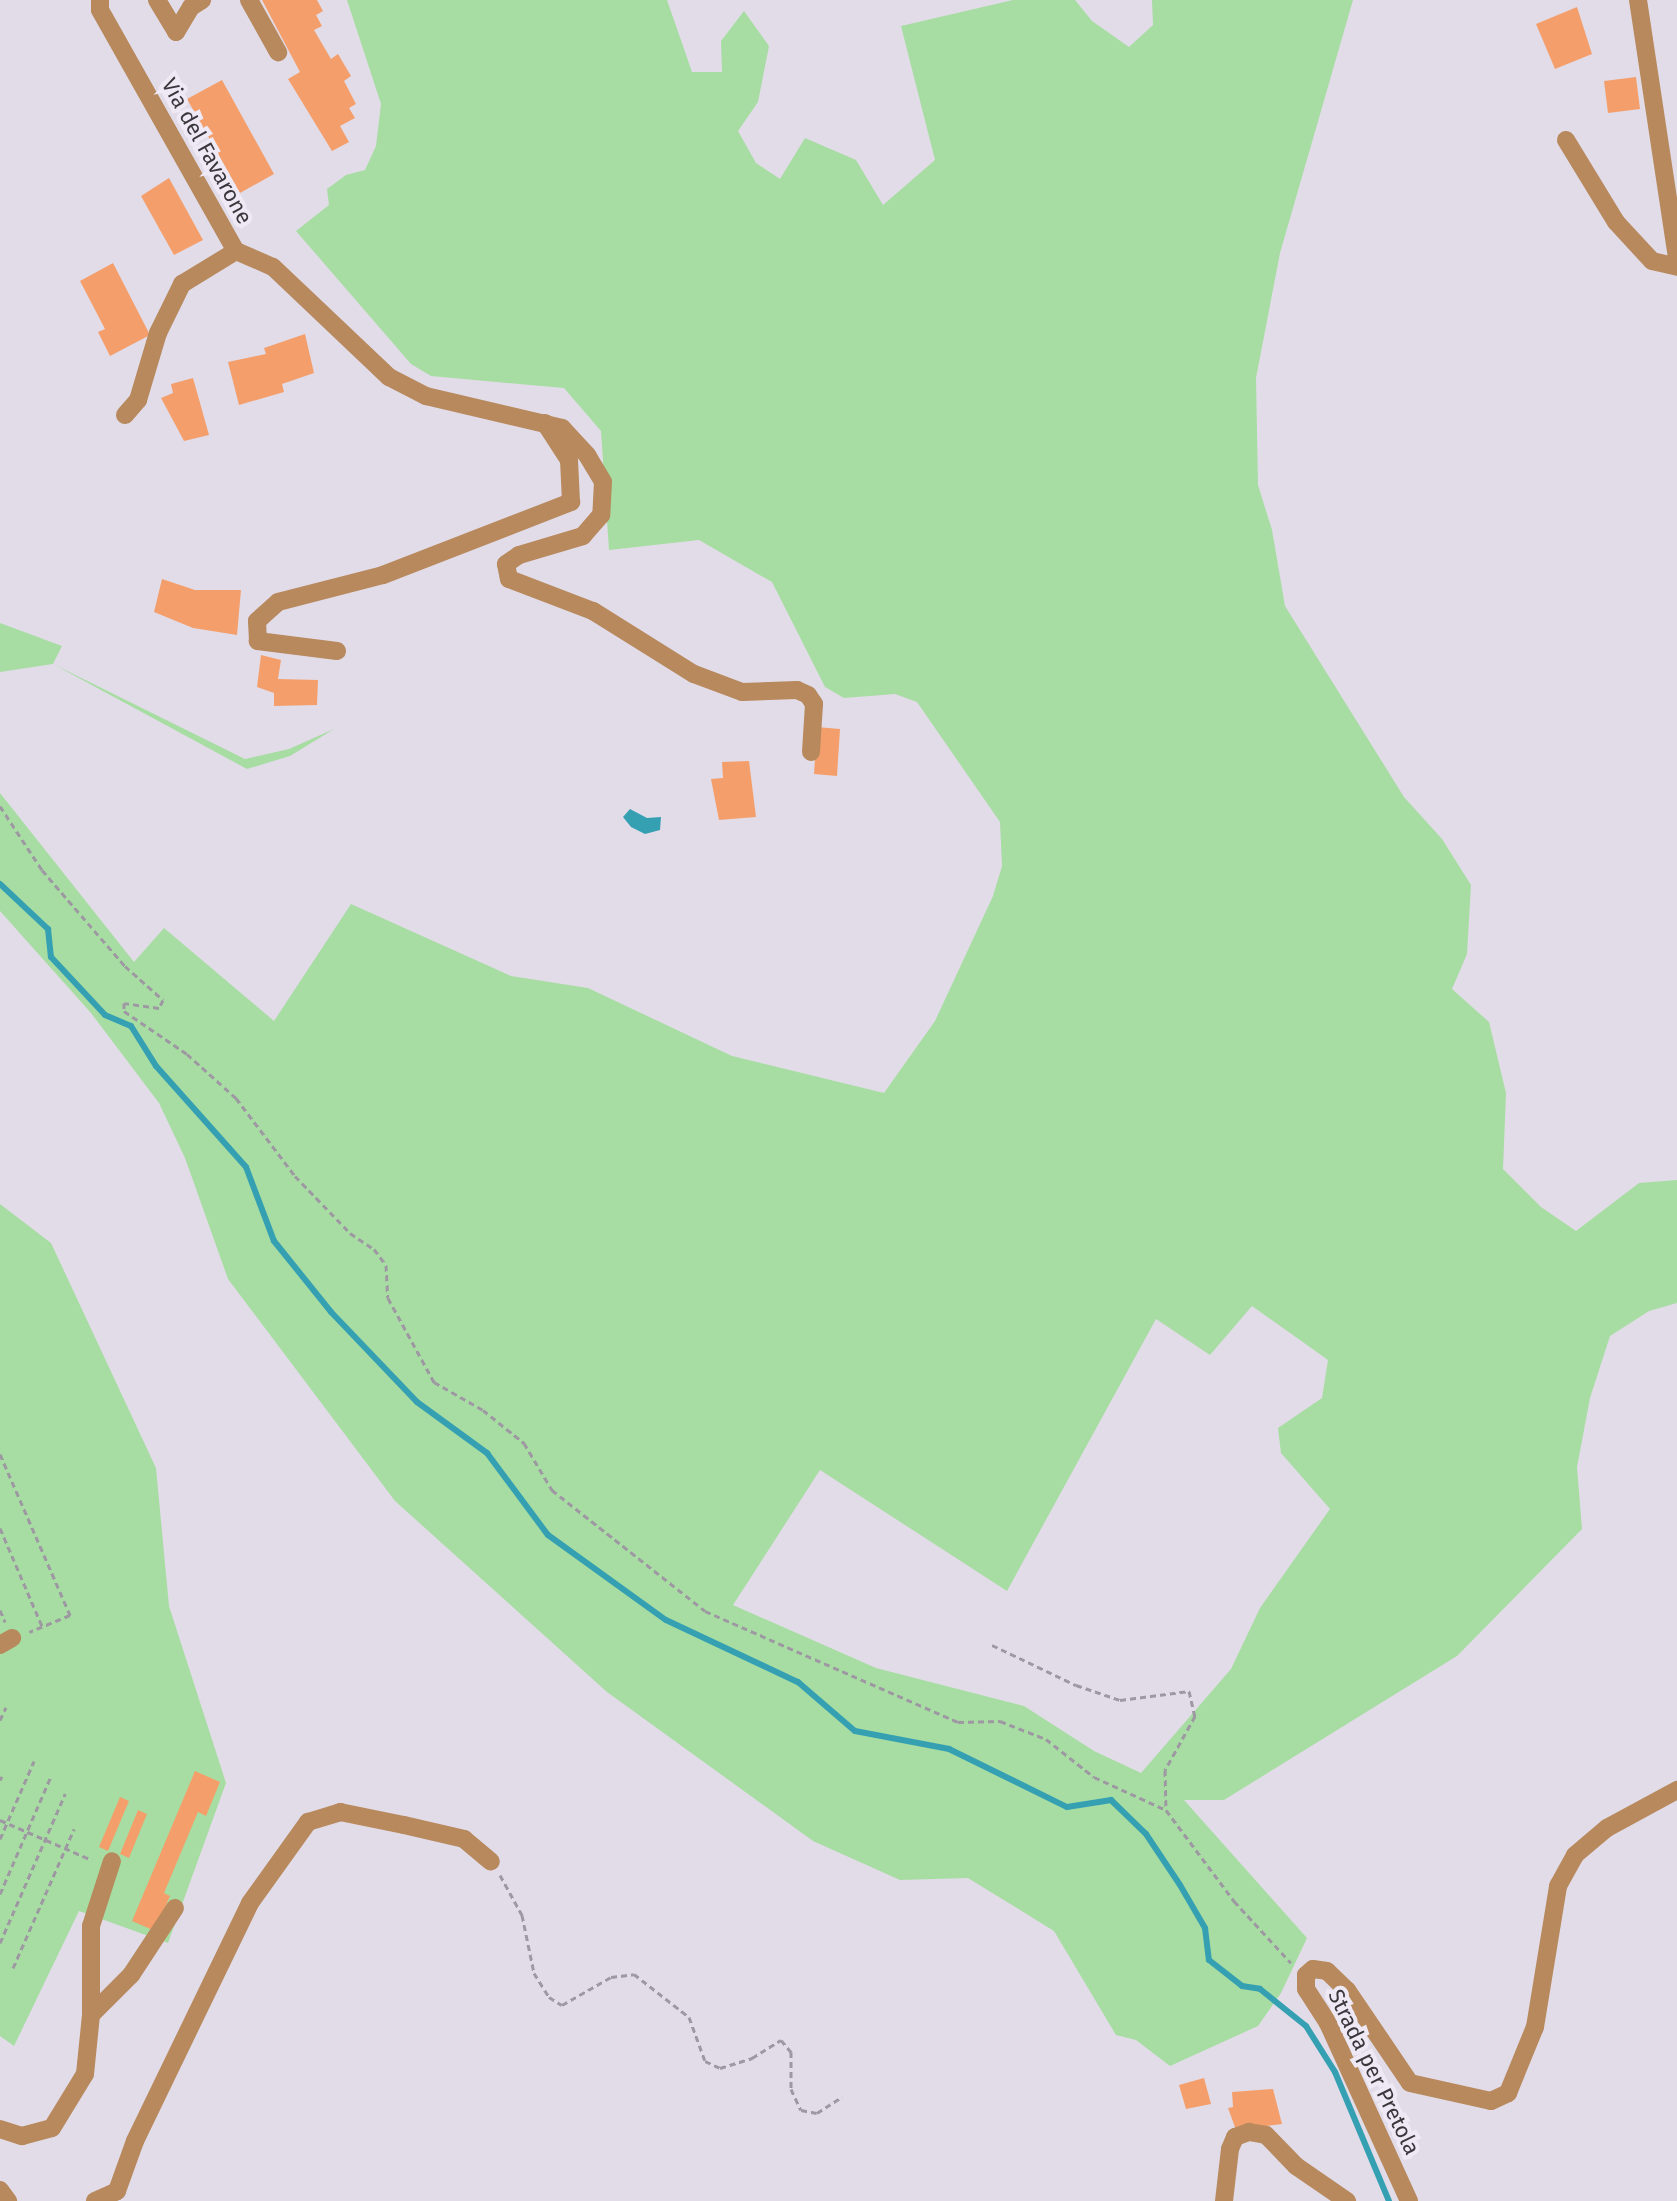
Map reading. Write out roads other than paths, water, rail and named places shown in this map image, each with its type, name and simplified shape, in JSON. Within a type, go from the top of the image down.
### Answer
[{"type":"street","name":"Via del Favarone","points":[[100,0],[100,10],[236,251],[273,267],[389,377],[426,396],[562,428],[603,482],[601,515],[583,536],[519,555],[506,564],[509,579],[593,611],[694,674],[742,692],[797,690],[808,695],[814,704],[811,752]]},
{"type":"street","points":[[157,0],[176,32],[191,7],[202,0]]},
{"type":"street","points":[[249,0],[278,52]]},
{"type":"street","points":[[1638,0],[1677,259]]},
{"type":"street","points":[[1566,140],[1616,222],[1652,261],[1677,267]]},
{"type":"street","points":[[125,415],[138,400],[158,333],[182,284],[236,251]]},
{"type":"street","points":[[337,651],[258,641],[257,621],[278,602],[383,575],[571,502],[574,483],[569,460],[545,423]]},
{"type":"street","name":"Strada per Pretola","points":[[1409,2201],[1328,2023],[1306,1989],[1306,1975],[1313,1969],[1327,1971],[1347,1990],[1410,2083],[1477,2099],[1508,2093],[1535,2027],[1558,1886],[1575,1855],[1607,1828],[1677,1790]]},
{"type":"street","points":[[95,2201],[117,2191],[135,2141],[250,1903],[308,1822],[340,1812],[404,1825],[464,1839],[491,1862]]},
{"type":"street","points":[[0,2129],[22,2136],[52,2128],[85,2074],[91,2015],[91,1926],[111,1865]]},
{"type":"street","points":[[91,2015],[131,1975],[175,1908]]},
{"type":"street","points":[[1224,2201],[1230,2149],[1235,2137],[1249,2132],[1266,2135],[1296,2166],[1347,2201]]},
{"type":"street","points":[[0,2190],[8,2201]]},
{"type":"water","points":[[630,809],[647,818],[661,817],[660,830],[645,834],[631,827],[623,817]]},
{"type":"waterway","points":[[0,884],[48,929],[51,957],[105,1015],[131,1026],[156,1066],[246,1167],[274,1241],[331,1312],[417,1402],[487,1453],[548,1535],[666,1620],[798,1682],[855,1731],[949,1749],[1067,1807],[1111,1800],[1146,1834],[1180,1885],[1205,1928],[1209,1960],[1242,1986],[1260,1989],[1306,2026],[1335,2072],[1389,2201]]}]
